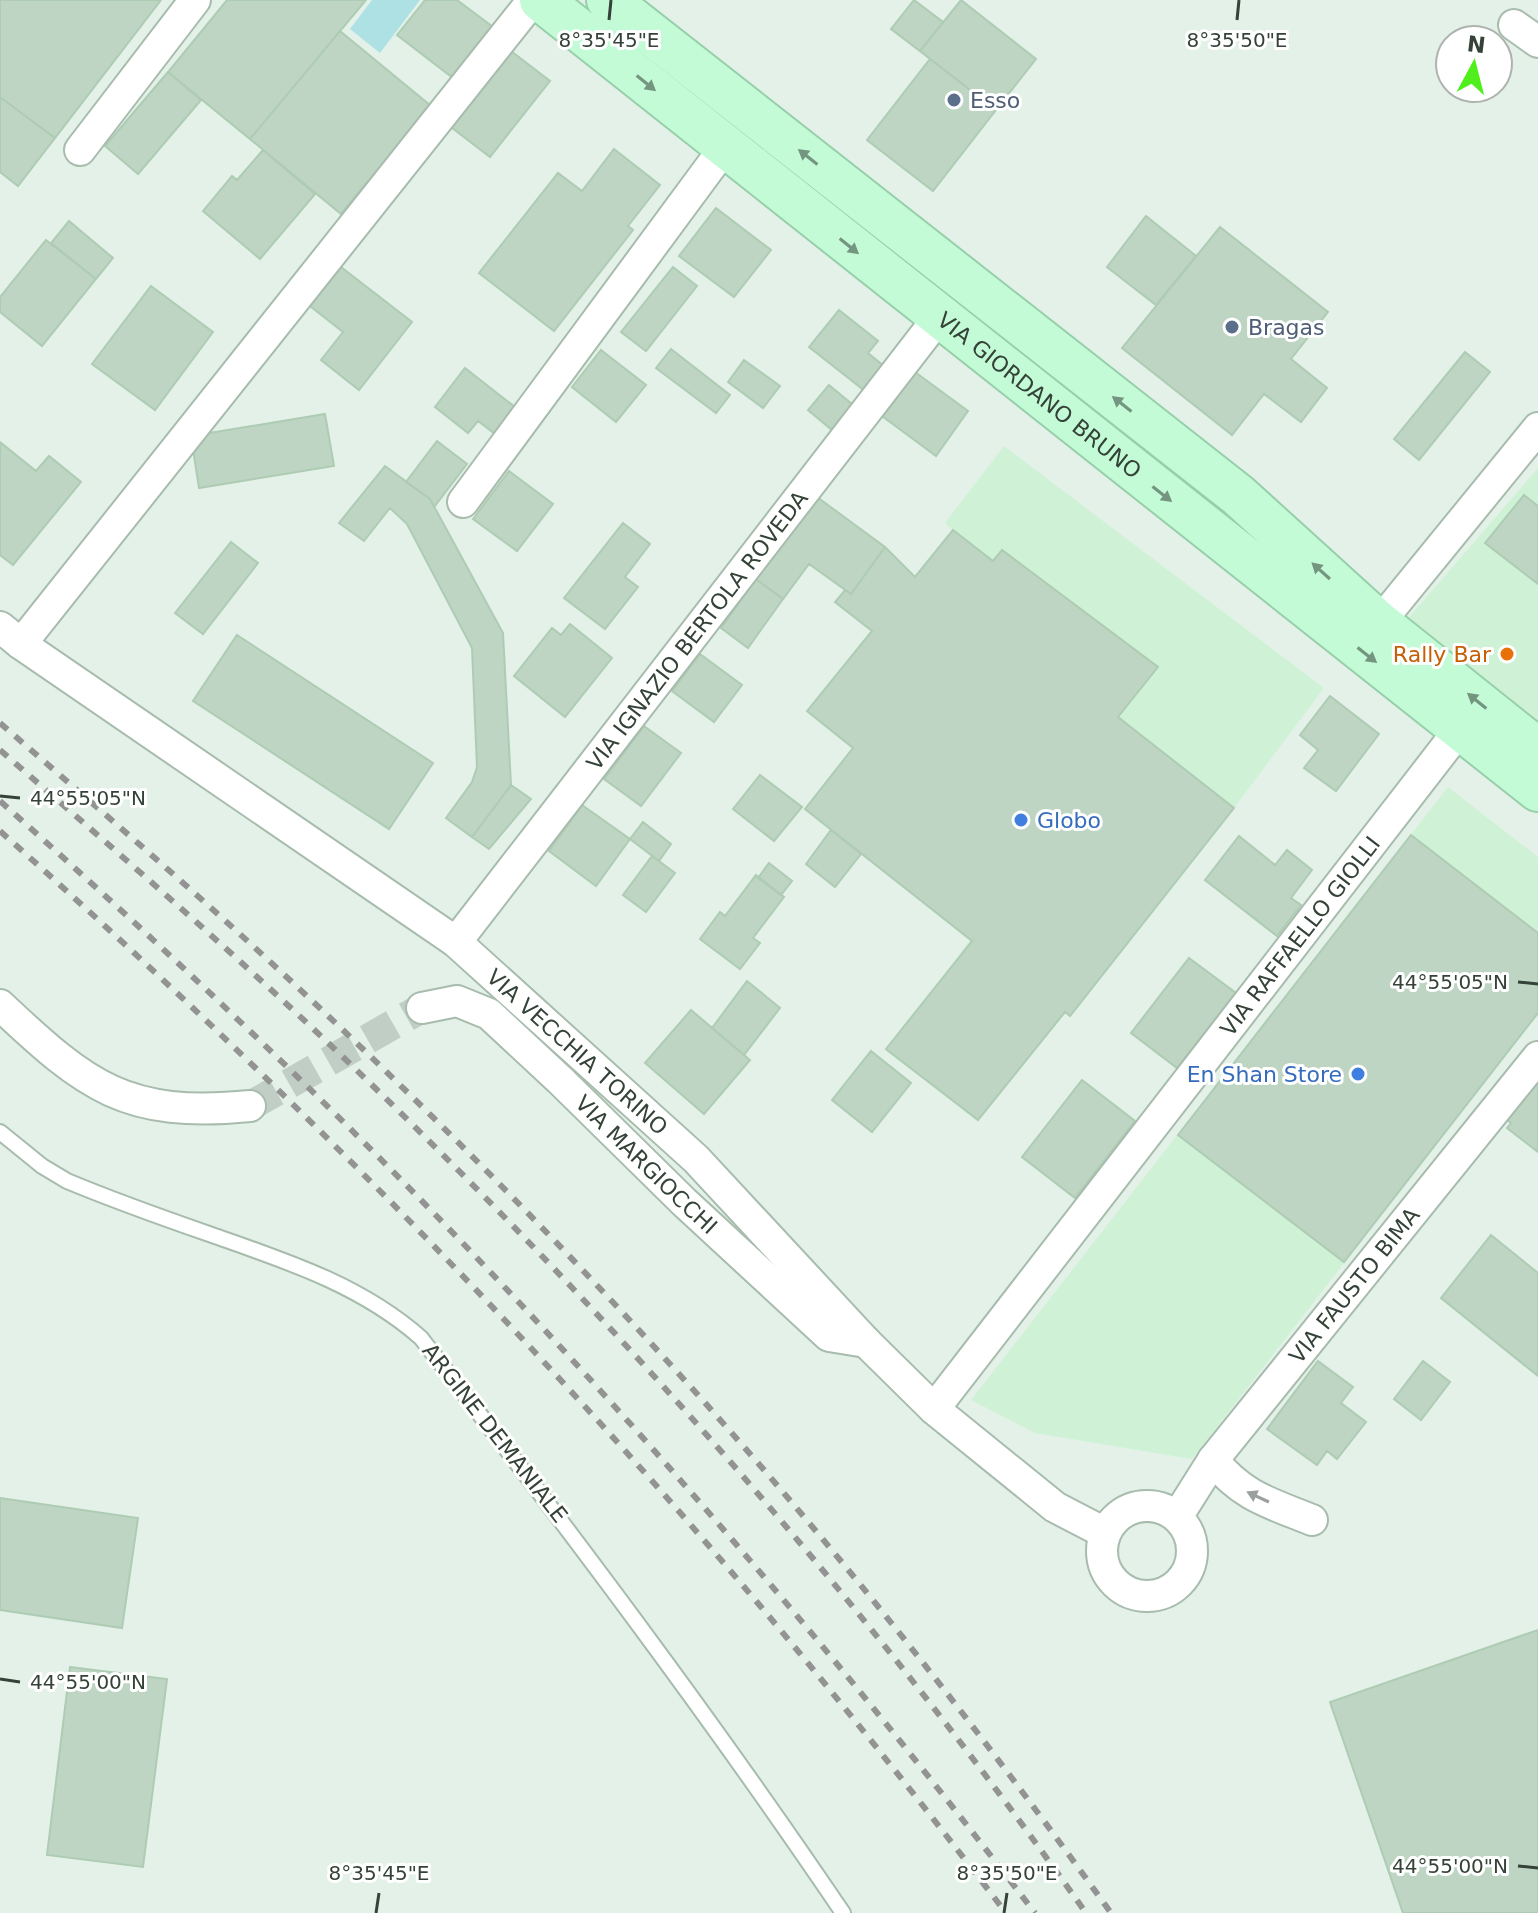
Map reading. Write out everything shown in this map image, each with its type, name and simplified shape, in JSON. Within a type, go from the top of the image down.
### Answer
[{"type":"main road","name":"VIA GIORDANO BRUNO","points":[[541,0],[1538,790]]},
{"type":"main road","name":"VIA GIORDANO BRUNO","points":[[608,0],[1238,495],[1379,623],[1538,750]]},
{"type":"street","points":[[80,150],[195,0]]},
{"type":"street","points":[[10,635],[533,0]]},
{"type":"street","points":[[463,502],[725,147]]},
{"type":"street","name":"VIA IGNAZIO BERTOLA ROVEDA","points":[[456,942],[939,317]]},
{"type":"street","points":[[1379,623],[1538,428]]},
{"type":"street","name":"VIA VECCHIA TORINO","points":[[10,635],[456,942],[696,1159],[866,1342],[934,1409],[1055,1507],[1105,1533]]},
{"type":"street","name":"VIA RAFFAELLO GIOLLI","points":[[934,1409],[1460,729]]},
{"type":"street","name":"VIA MARGIOCCHI","points":[[422,1008],[457,1001],[489,1014],[695,1213],[829,1336],[866,1342]]},
{"type":"street","points":[[0,1005],[56,1058],[108,1092],[178,1109],[250,1106]]},
{"type":"street","name":"VIA FAUSTO BIMA","points":[[1177,1517],[1213,1460],[1538,1057]]},
{"type":"street","points":[[1213,1460],[1228,1478],[1250,1495],[1312,1520]]},
{"type":"street","points":[[1151,1506],[1177,1517],[1189,1534],[1192,1558],[1181,1582],[1171,1591],[1158,1595],[1131,1595],[1118,1587],[1108,1576],[1102,1562],[1101,1548],[1112,1521],[1123,1512],[1151,1506]]},
{"type":"lane","name":"ARGINE DEMANIALE","points":[[0,1132],[42,1166],[67,1181],[308,1270],[375,1303],[421,1338],[580,1543],[762,1793],[843,1913]]},
{"type":"shaded area","points":[[372,0],[420,0],[380,53],[350,29]]},
{"type":"shaded area","name":"Globo","points":[[1004,446],[1324,688],[1070,1016],[1064,1012],[978,1120],[887,1052],[970,940],[805,809],[853,748],[807,711],[952,530],[945,523]]},
{"type":"shaded area","points":[[1538,468],[1538,729],[1405,622]]},
{"type":"shaded area","points":[[1448,787],[1538,857],[1538,1013],[1192,1459],[1035,1433],[971,1400]]},
{"type":"building","points":[[0,0],[161,0],[55,138],[0,97]]},
{"type":"building","points":[[227,0],[366,0],[250,139],[168,72]]},
{"type":"building","points":[[425,0],[457,0],[493,27],[453,78],[397,35]]},
{"type":"building","points":[[914,0],[943,22],[920,51],[891,29]]},
{"type":"building","points":[[961,0],[1036,59],[996,110],[920,51]]},
{"type":"building","points":[[340,31],[431,106],[341,214],[250,139]]},
{"type":"building","points":[[507,48],[550,81],[490,157],[447,124]]},
{"type":"building","points":[[930,59],[996,110],[933,191],[867,140]]},
{"type":"building","points":[[168,72],[201,100],[138,174],[105,146]]},
{"type":"building","points":[[0,97],[55,138],[18,186],[0,172]]},
{"type":"building","points":[[614,149],[660,185],[628,226],[633,230],[554,331],[479,273],[558,173],[582,191]]},
{"type":"building","points":[[263,150],[315,194],[260,259],[203,211],[232,176],[237,180]]},
{"type":"building","points":[[716,208],[771,250],[734,297],[679,256]]},
{"type":"building","points":[[1146,216],[1196,256],[1156,305],[1107,267]]},
{"type":"building","points":[[69,221],[113,258],[96,279],[51,243]]},
{"type":"building","points":[[1220,227],[1328,312],[1291,359],[1327,388],[1301,422],[1264,394],[1232,435],[1122,348]]},
{"type":"building","points":[[46,240],[96,279],[42,346],[0,312],[0,297]]},
{"type":"building","points":[[341,267],[412,322],[359,390],[321,360],[343,332],[310,306]]},
{"type":"building","points":[[673,267],[697,286],[646,351],[621,332]]},
{"type":"building","points":[[151,286],[213,332],[155,410],[92,364]]},
{"type":"building","points":[[839,310],[878,341],[868,353],[885,367],[865,391],[809,347]]},
{"type":"building","points":[[671,349],[730,395],[716,413],[656,368]]},
{"type":"building","points":[[601,350],[646,385],[616,422],[572,387]]},
{"type":"building","points":[[1465,352],[1490,372],[1419,460],[1394,439]]},
{"type":"building","points":[[744,360],[780,386],[763,408],[728,382]]},
{"type":"building","points":[[465,368],[520,411],[499,437],[478,421],[468,433],[435,407]]},
{"type":"building","points":[[915,372],[968,411],[936,456],[882,416]]},
{"type":"building","points":[[829,385],[853,405],[832,430],[808,410]]},
{"type":"building","points":[[325,414],[334,466],[199,488],[191,436]]},
{"type":"building","points":[[437,441],[467,464],[434,507],[430,499],[406,482]]},
{"type":"building","points":[[0,442],[36,471],[49,456],[81,482],[13,565],[0,555]]},
{"type":"building","points":[[385,466],[430,499],[503,633],[511,785],[472,837],[446,818],[472,782],[477,767],[472,648],[407,524],[390,508],[364,541],[339,523]]},
{"type":"building","points":[[509,471],[553,504],[517,551],[473,519]]},
{"type":"building","points":[[1524,495],[1538,506],[1538,584],[1485,543]]},
{"type":"building","points":[[817,497],[885,547],[851,594],[809,564],[783,599],[756,579]]},
{"type":"building","points":[[623,523],[650,544],[625,577],[638,587],[605,629],[564,598]]},
{"type":"building","name":"Globo","points":[[953,530],[993,561],[1002,550],[1158,667],[1118,717],[1234,808],[1070,1016],[1065,1012],[978,1120],[886,1049],[972,941],[805,809],[853,748],[807,711],[872,631],[835,602],[845,590],[851,594],[885,547],[915,577]]},
{"type":"building","points":[[231,542],[258,563],[203,634],[175,613]]},
{"type":"building","points":[[756,579],[783,599],[748,648],[721,628]]},
{"type":"building","points":[[570,624],[612,658],[565,717],[514,676],[552,628],[561,635]]},
{"type":"building","points":[[237,635],[433,763],[389,829],[193,701]]},
{"type":"building","points":[[700,654],[742,685],[714,722],[672,691]]},
{"type":"building","points":[[1330,696],[1379,734],[1336,791],[1304,768],[1318,750],[1300,735]]},
{"type":"building","points":[[644,726],[681,753],[641,806],[604,779]]},
{"type":"building","points":[[760,775],[802,807],[774,841],[733,809]]},
{"type":"building","points":[[511,785],[531,799],[489,849],[472,837]]},
{"type":"building","points":[[582,805],[630,839],[596,886],[549,851]]},
{"type":"building","points":[[643,822],[671,844],[659,861],[630,839]]},
{"type":"building","points":[[831,830],[861,854],[835,887],[806,864]]},
{"type":"building","name":"En Shan Store","points":[[1411,835],[1538,933],[1538,1013],[1344,1262],[1178,1135]]},
{"type":"building","points":[[1239,836],[1275,865],[1287,850],[1312,870],[1291,898],[1301,905],[1277,936],[1205,880]]},
{"type":"building","points":[[652,856],[675,873],[646,912],[623,895]]},
{"type":"building","points":[[769,863],[792,881],[781,895],[758,878]]},
{"type":"building","points":[[756,875],[784,897],[753,938],[760,943],[740,969],[700,939],[720,912],[725,916]]},
{"type":"building","points":[[1189,958],[1236,993],[1177,1068],[1131,1033]]},
{"type":"building","points":[[747,981],[780,1008],[744,1055],[712,1028]]},
{"type":"building","points":[[691,1010],[750,1060],[704,1114],[645,1063]]},
{"type":"building","points":[[871,1051],[911,1083],[872,1132],[832,1100]]},
{"type":"building","points":[[1538,1078],[1538,1152],[1507,1128],[1511,1123],[1506,1119]]},
{"type":"building","points":[[1082,1080],[1135,1121],[1075,1198],[1022,1157]]},
{"type":"building","points":[[1491,1235],[1538,1273],[1538,1376],[1441,1298]]},
{"type":"building","points":[[1318,1361],[1353,1387],[1341,1403],[1366,1422],[1337,1459],[1327,1451],[1317,1465],[1267,1429]]},
{"type":"building","points":[[1423,1361],[1450,1382],[1421,1420],[1394,1399]]},
{"type":"building","points":[[0,1498],[138,1518],[122,1628],[0,1610]]},
{"type":"building","points":[[1538,1630],[1538,1913],[1403,1913],[1330,1702]]},
{"type":"building","points":[[70,1667],[167,1679],[143,1867],[47,1855]]},
{"type":"tunnel","points":[[250,1106],[422,1008]]},
{"type":"railway","points":[[0,723],[270,961],[502,1187],[614,1304],[728,1429],[843,1563],[953,1701],[1111,1913]]},
{"type":"railway","points":[[0,750],[323,1038],[529,1242],[629,1348],[820,1567],[912,1680],[1086,1913]]},
{"type":"railway","points":[[0,801],[128,916],[315,1094],[437,1216],[567,1354],[706,1509],[841,1668],[1035,1913]]},
{"type":"railway","points":[[0,831],[223,1037],[368,1179],[509,1325],[744,1587],[851,1716],[1006,1913]]},
{"type":"place","name":"Esso","points":[[954,100]]},
{"type":"place","name":"Bragas","points":[[1232,327]]},
{"type":"place","name":"Rally Bar","points":[[1507,654]]},
{"type":"place","name":"Globo","points":[[1021,820]]},
{"type":"place","name":"En Shan Store","points":[[1358,1074]]}]
